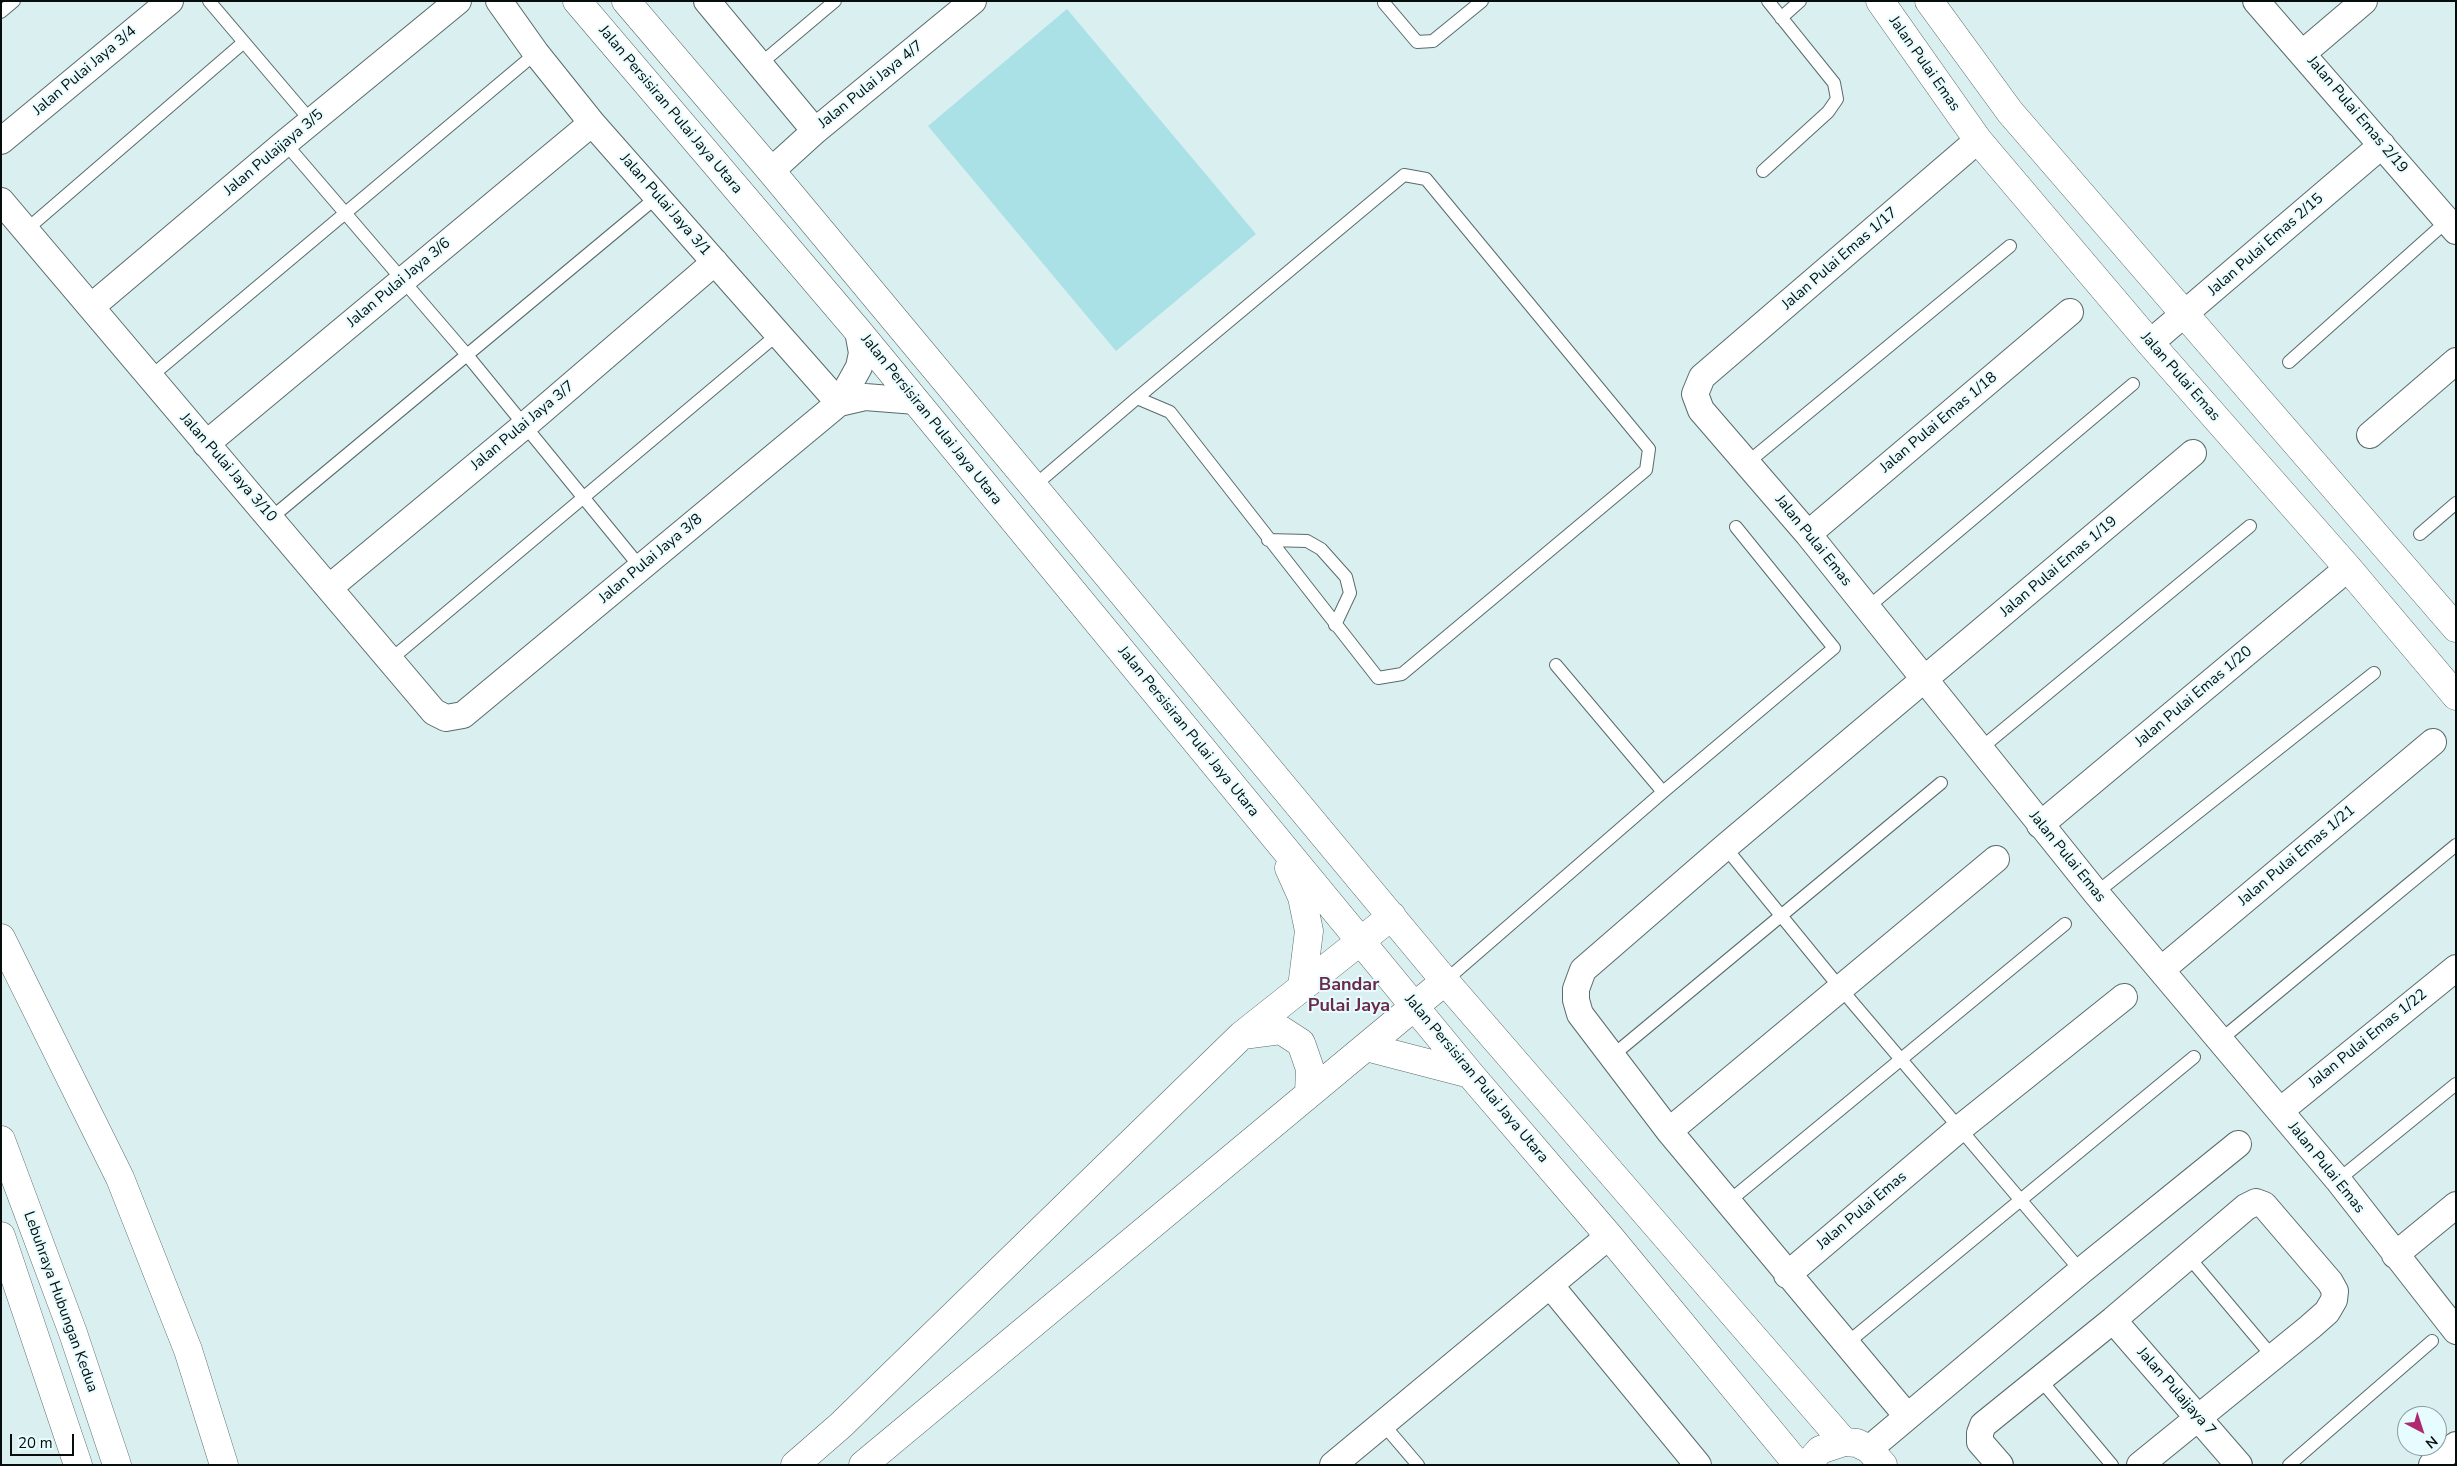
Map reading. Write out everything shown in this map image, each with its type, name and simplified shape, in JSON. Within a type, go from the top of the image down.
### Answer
[{"type":"main road","name":"Jalan Persisiran Pulai Jaya Utara","points":[[577,1],[858,331],[1470,1074],[1609,1236],[1798,1465]]},
{"type":"main road","points":[[626,1],[771,171],[1445,981],[1866,1452]]},
{"type":"main road","name":"Jalan Pulai Emas","points":[[1880,1],[1978,140],[2150,343],[2348,568],[2456,696]]},
{"type":"main road","points":[[1929,1],[2010,112],[2456,628]]},
{"type":"main road","points":[[1278,841],[1302,897],[1309,930],[1302,987]]},
{"type":"main road","points":[[795,1465],[841,1425],[1242,1035],[1392,916]]},
{"type":"main road","points":[[1,938],[120,1178],[188,1350],[224,1465]]},
{"type":"main road","points":[[863,1465],[1445,981]]},
{"type":"main road","points":[[1242,1035],[1280,1030],[1301,1043],[1310,1069],[1309,1093]]},
{"type":"main road","points":[[1366,1047],[1470,1074]]},
{"type":"main road","name":"Lebuhraya Hubungan Kedua","points":[[1,1140],[73,1333],[117,1465]]},
{"type":"main road","points":[[1,1236],[78,1465]]},
{"type":"main road","points":[[1807,1465],[1820,1450],[1827,1446],[1866,1452]]},
{"type":"street","name":"Jalan Pulai Jaya 3/4","points":[[1,140],[170,1]]},
{"type":"street","name":"Jalan Pulaijaya 3/5","points":[[91,307],[311,121],[458,1]]},
{"type":"street","name":"Jalan Pulai Jaya 3/1","points":[[499,1],[536,54],[592,123],[839,403]]},
{"type":"street","points":[[707,1],[759,65],[816,130]]},
{"type":"street","name":"Jalan Pulai Jaya 4/7","points":[[771,171],[816,130],[973,1]]},
{"type":"street","name":"Jalan Pulai Emas 2/19","points":[[2256,1],[2304,53],[2452,226]]},
{"type":"street","points":[[2304,53],[2364,1]]},
{"type":"street","name":"Jalan Pulai Jaya 3/6","points":[[206,444],[592,123]]},
{"type":"street","name":"Jalan Pulai Emas 1/17","points":[[1702,377],[1978,140]]},
{"type":"street","name":"Jalan Pulai Emas 2/15","points":[[2150,343],[2382,145]]},
{"type":"street","name":"Jalan Pulai Jaya 3/10","points":[[1,201],[434,712],[446,718],[463,715]]},
{"type":"street","name":"Jalan Pulai Jaya 3/7","points":[[330,587],[524,426],[715,262]]},
{"type":"street","name":"Jalan Pulai Emas 1/18","points":[[1808,534],[2070,312]]},
{"type":"street","points":[[839,403],[859,367],[862,353],[858,331]]},
{"type":"street","points":[[2370,434],[2456,361]]},
{"type":"street","name":"Jalan Pulai Emas","points":[[1702,377],[1695,394],[1701,410],[1808,534],[2096,893],[2338,1180],[2450,1332]]},
{"type":"street","points":[[839,403],[865,396],[916,401]]},
{"type":"street","name":"Jalan Pulai Jaya 3/8","points":[[463,715],[839,403]]},
{"type":"street","name":"Jalan Pulai Emas 1/19","points":[[1612,1056],[1580,1014],[1576,1000],[1576,989],[1583,970],[1725,847],[2193,454]]},
{"type":"street","name":"Jalan Pulai Emas 1/20","points":[[2040,825],[2348,568]]},
{"type":"street","name":"Jalan Pulai Emas 1/21","points":[[2162,970],[2433,742]]},
{"type":"street","points":[[1669,1131],[1996,859]]},
{"type":"street","name":"Jalan Pulai Emas 1/22","points":[[2280,1111],[2456,968]]},
{"type":"street","name":"Jalan Pulai Emas","points":[[1787,1274],[1959,1129],[2124,998]]},
{"type":"street","points":[[1612,1056],[1669,1131],[1907,1416]]},
{"type":"street","points":[[1866,1452],[2081,1271],[2238,1144]]},
{"type":"street","points":[[2000,1465],[1980,1442],[1980,1433],[1984,1425],[2039,1378],[2113,1320],[2187,1255],[2246,1207],[2256,1202],[2264,1205],[2330,1282],[2335,1291],[2334,1300],[2327,1312],[2140,1465]]},
{"type":"street","points":[[2395,1255],[2456,1205]]},
{"type":"street","points":[[1333,1465],[1609,1236]]},
{"type":"street","points":[[1550,1285],[1698,1465]]},
{"type":"street","name":"Jalan Pulaijaya 7","points":[[2113,1320],[2238,1465]]},
{"type":"street","points":[[2432,1465],[2456,1445]]},
{"type":"lane","points":[[1,12],[14,1]]},
{"type":"lane","points":[[209,1],[311,121]]},
{"type":"lane","points":[[759,65],[835,1]]},
{"type":"lane","points":[[1384,3],[1417,42],[1433,42],[1482,1]]},
{"type":"lane","points":[[1762,171],[1828,112],[1838,99],[1834,83],[1768,1]]},
{"type":"lane","points":[[1781,18],[1800,1]]},
{"type":"lane","points":[[26,230],[244,42]]},
{"type":"lane","points":[[150,378],[536,54]]},
{"type":"lane","points":[[285,143],[467,355],[641,568]]},
{"type":"lane","points":[[1034,486],[1137,398],[1404,175],[1426,179],[1649,449],[1646,470],[1402,674],[1378,678],[1268,540],[1170,412],[1137,398]]},
{"type":"lane","points":[[271,518],[658,196]]},
{"type":"lane","points":[[2289,362],[2452,226]]},
{"type":"lane","points":[[1747,463],[2010,246]]},
{"type":"lane","points":[[390,660],[778,334]]},
{"type":"lane","points":[[1867,608],[2132,384]]},
{"type":"lane","points":[[2420,534],[2456,504]]},
{"type":"lane","points":[[1980,749],[2250,526]]},
{"type":"lane","points":[[1445,981],[1663,792],[1834,648],[1736,528]]},
{"type":"lane","points":[[1268,540],[1307,541],[1321,549],[1346,577],[1350,593],[1335,625]]},
{"type":"lane","points":[[1556,665],[1663,792]]},
{"type":"lane","points":[[2096,893],[2374,673]]},
{"type":"lane","points":[[1612,1056],[1941,783]]},
{"type":"lane","points":[[2219,1041],[2456,845]]},
{"type":"lane","points":[[1725,847],[1841,989],[2081,1271]]},
{"type":"lane","points":[[1728,1202],[2064,924]]},
{"type":"lane","points":[[1846,1344],[2194,1057]]},
{"type":"lane","points":[[2338,1180],[2456,1084]]},
{"type":"lane","points":[[2187,1255],[2272,1356]]},
{"type":"lane","points":[[2289,1465],[2450,1332]]},
{"type":"lane","points":[[2039,1378],[2112,1465]]},
{"type":"lane","points":[[1383,1424],[1418,1465]]},
{"type":"shaded area","points":[[1067,9],[1256,234],[1116,351],[928,126]]},
{"type":"district","name":"Bandar Pulai Jaya","points":[[1349,996]]}]
